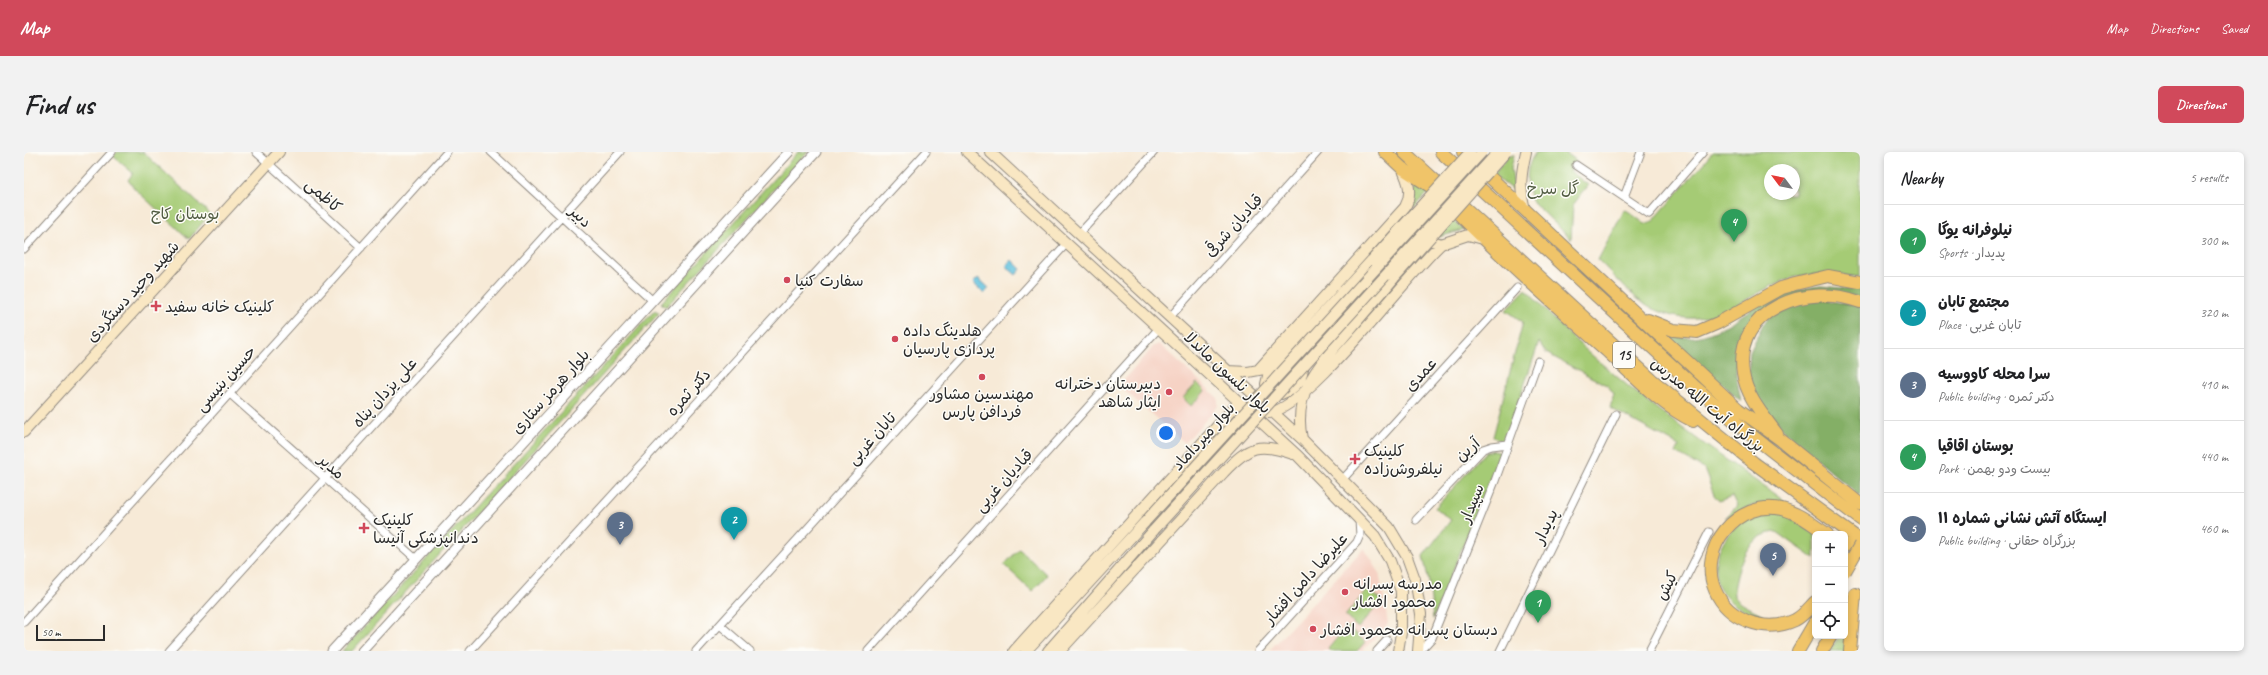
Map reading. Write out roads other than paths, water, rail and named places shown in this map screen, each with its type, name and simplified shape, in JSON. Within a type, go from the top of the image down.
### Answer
[{"type":"highway","points":[[1385,152],[1402,168],[1433,187],[1483,239],[1671,409],[1714,432]]},
{"type":"highway","name":"بزرگراه آیت الله مدرس","points":[[1404,152],[1652,380],[1714,432],[1860,540]]},
{"type":"highway","name":"بزرگراه آیت الله مدرس","points":[[1441,152],[1746,431],[1860,519]]},
{"type":"highway","points":[[1462,152],[1738,409],[1781,440],[1860,504]]},
{"type":"highway","points":[[1622,300],[1648,320],[1663,327],[1681,332],[1697,332],[1718,324],[1769,294],[1795,284],[1828,276],[1860,282]]},
{"type":"highway","points":[[1795,469],[1781,440],[1754,403],[1743,374],[1744,347],[1756,323],[1775,307],[1801,297],[1817,294],[1830,294],[1860,302]]},
{"type":"highway","points":[[1814,603],[1799,617],[1787,623],[1767,626],[1747,621],[1730,610],[1715,590],[1712,560],[1717,543],[1729,525],[1744,513],[1756,509],[1776,508],[1791,512],[1822,531]]},
{"type":"highway","points":[[1848,545],[1860,550]]},
{"type":"highway","points":[[1847,567],[1860,545]]},
{"type":"highway","points":[[1848,607],[1858,590]]},
{"type":"highway","points":[[1850,651],[1858,590]]},
{"type":"highway","points":[[1798,651],[1812,627]]},
{"type":"highway","points":[[1822,651],[1829,639]]},
{"type":"main road","name":"شهید وحید دستگردی","points":[[24,432],[279,152]]},
{"type":"main road","name":"بلوار نلسون ماندلا","points":[[967,152],[1298,456],[1359,519],[1383,548],[1399,583],[1402,606],[1401,633],[1398,651]]},
{"type":"main road","points":[[1441,244],[1424,238],[1410,241],[1310,350],[1301,377],[1293,389],[1281,394],[1270,390],[1266,384],[1266,377],[1470,152]]},
{"type":"main road","name":"بلوار میرداماد","points":[[1026,651],[1482,152]]},
{"type":"main road","points":[[1498,152],[1511,152]]},
{"type":"main road","name":"بلوار میرداماد","points":[[1048,651],[1154,530],[1498,152]]},
{"type":"main road","points":[[1302,439],[1299,415],[1306,390],[1319,364],[1506,152]]},
{"type":"main road","points":[[1525,210],[1521,196],[1520,177],[1526,152]]},
{"type":"main road","name":"بلوار نلسون ماندلا","points":[[992,153],[1302,439],[1389,527],[1407,557],[1415,579],[1420,603],[1421,625],[1419,651]]},
{"type":"main road","points":[[1258,370],[1405,207],[1409,200],[1410,191],[1402,168]]},
{"type":"main road","points":[[1252,414],[1273,413],[1282,409],[1306,390],[1324,373],[1441,244],[1468,235],[1483,239]]},
{"type":"main road","points":[[1227,371],[1274,368]]},
{"type":"main road","points":[[1014,651],[1239,402]]},
{"type":"main road","points":[[1271,431],[1273,422],[1282,421]]},
{"type":"main road","points":[[1199,447],[1210,444],[1221,448],[1226,460],[1224,472]]},
{"type":"main road","points":[[1060,651],[1244,452],[1258,447],[1269,447],[1298,456]]},
{"type":"street","points":[[24,249],[112,152]]},
{"type":"street","name":"کاظمی","points":[[256,152],[361,248]]},
{"type":"street","name":"حسین بنیسی","points":[[24,622],[447,152]]},
{"type":"street","name":"دبیر","points":[[491,152],[653,301]]},
{"type":"street","name":"علی یزدان پناه","points":[[169,651],[620,152]]},
{"type":"street","name":"بلوار هرمز ستاری","points":[[332,651],[789,152]]},
{"type":"street","points":[[362,651],[816,152]]},
{"type":"street","name":"دکتر ثمره","points":[[470,651],[926,152]]},
{"type":"street","points":[[1079,234],[1154,152]]},
{"type":"street","name":"قبادیان شرقی","points":[[1170,317],[1318,152]]},
{"type":"street","points":[[1624,197],[1642,152]]},
{"type":"street","points":[[1576,165],[1649,214],[1703,152]]},
{"type":"street","name":"تابان غربی","points":[[696,651],[1067,243]]},
{"type":"street","name":"عمدی","points":[[1343,479],[1517,288]]},
{"type":"street","name":"قبادیان غربی","points":[[868,651],[1158,328]]},
{"type":"street","name":"سپیدار","points":[[1419,651],[1432,638],[1508,444],[1538,360]]},
{"type":"street","name":"مدیر","points":[[230,394],[416,560]]},
{"type":"street","name":"پدیدار","points":[[1500,651],[1616,414]]},
{"type":"street","name":"آرین","points":[[1416,520],[1483,449],[1508,444]]},
{"type":"street","name":"علیرضا دامن افشار","points":[[1258,651],[1357,542],[1360,535],[1359,519]]},
{"type":"street","name":"کیش","points":[[1649,651],[1709,532]]},
{"type":"street","points":[[720,624],[750,651]]},
{"type":"street","points":[[1377,651],[1386,640]]},
{"type":"water","points":[[1012,260],[1021,269],[1016,275],[1006,266]]},
{"type":"water","points":[[978,278],[989,288],[984,294],[973,283]]},
{"type":"place","name":"بوستان اقاقیا","points":[[1734,242]]},
{"type":"place","name":"سفارت کنیا","points":[[787,280]]},
{"type":"place","name":"کلینیک خانه سفید","points":[[156,306]]},
{"type":"place","name":"هلدینگ داده پردازی پارسیان","points":[[895,339]]},
{"type":"place","name":"مهندسین مشاور فردافن پارس","points":[[982,377]]},
{"type":"place","name":"دبیرستان دخترانه ایثار شاهد","points":[[1169,392]]},
{"type":"place","name":"کلینیک نیلفروش‌زاده","points":[[1355,459]]},
{"type":"place","name":"کلینیک دندانپزشکی آنیسا","points":[[364,528]]},
{"type":"place","name":"مجتمع تابان","points":[[734,540]]},
{"type":"place","name":"سرا محله کاووسیه","points":[[620,545]]},
{"type":"place","name":"ایستگاه آتش نشانی شماره ۱۱","points":[[1773,576]]},
{"type":"place","name":"مدرسه پسرانه محمود افشار","points":[[1345,592]]},
{"type":"place","name":"نیلوفرانه یوگا","points":[[1538,623]]},
{"type":"place","name":"دبستان پسرانه محمود افشار","points":[[1313,629]]},
{"type":"park label","name":"گل سرخ","points":[[1553,188]]},
{"type":"park label","name":"بوستان کاج","points":[[185,213]]}]
